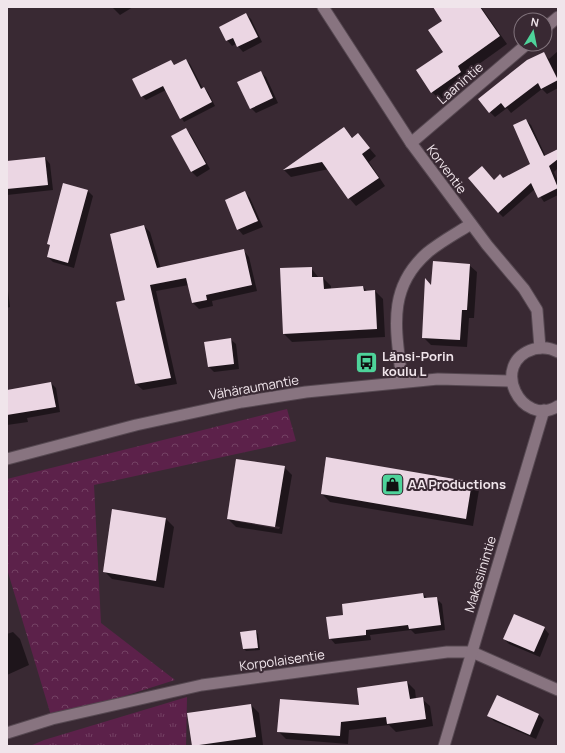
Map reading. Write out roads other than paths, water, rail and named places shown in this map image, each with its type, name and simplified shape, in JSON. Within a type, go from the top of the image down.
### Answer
[{"type":"street","name":"Korventie","points":[[322,7],[411,143],[471,224],[524,289],[537,310],[540,348]]},
{"type":"street","name":"Laanintie","points":[[411,143],[518,52]]},
{"type":"street","points":[[402,382],[396,317],[398,298],[404,282],[414,266],[428,252],[471,224]]},
{"type":"street","points":[[558,352],[540,348],[527,352],[519,358],[513,368],[511,381],[514,391],[521,401],[530,408],[544,410],[558,406]]},
{"type":"street","name":"Vähäraumantie","points":[[7,459],[136,425],[242,402],[306,392],[438,379],[511,381]]},
{"type":"street","name":"Makasiinintie","points":[[444,746],[544,410]]},
{"type":"street","name":"Korpolaisentie","points":[[7,733],[52,719],[202,685],[447,652],[472,652],[558,690]]},
{"type":"place","name":"Länsi-Porin koulu L","points":[[367,363]]},
{"type":"place","name":"AA Productions","points":[[393,484]]}]
